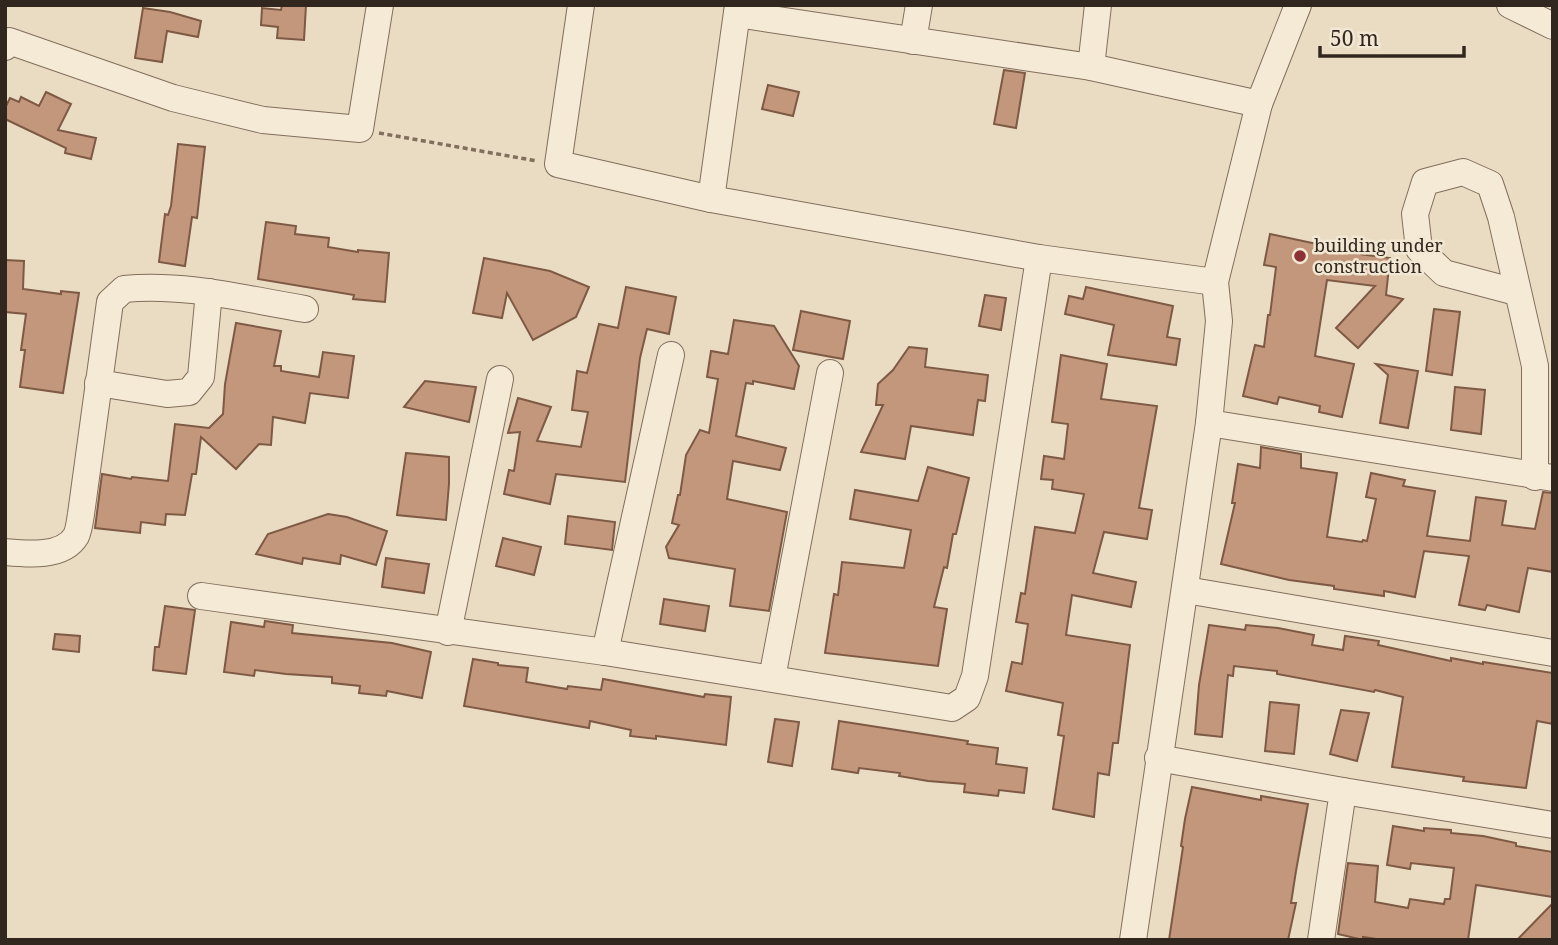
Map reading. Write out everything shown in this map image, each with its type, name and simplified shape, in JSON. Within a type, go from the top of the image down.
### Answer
[{"type":"street","points":[[6,43],[173,98],[262,120],[360,129],[380,5]]},
{"type":"street","points":[[582,5],[558,164],[711,199],[1039,258],[1215,282]]},
{"type":"street","points":[[913,41],[919,5]]},
{"type":"street","points":[[1091,66],[1098,5]]},
{"type":"street","points":[[1133,940],[1209,423],[1219,321],[1215,282],[1259,104],[1298,5]]},
{"type":"street","points":[[1510,5],[1553,26]]},
{"type":"street","points":[[711,199],[737,10],[913,41],[1091,66],[1259,104]]},
{"type":"street","points":[[1209,423],[1544,477],[1535,366],[1501,217],[1490,184],[1463,172],[1425,182],[1415,214],[1419,248],[1444,273],[1516,292]]},
{"type":"street","points":[[201,596],[605,652],[952,708],[967,698],[975,676],[1039,258]]},
{"type":"street","points":[[5,552],[28,554],[62,549],[76,536],[110,302],[124,289],[153,286],[209,292],[305,309]]},
{"type":"street","points":[[98,383],[167,394],[189,392],[201,377],[209,292]]},
{"type":"street","points":[[605,652],[671,355]]},
{"type":"street","points":[[772,678],[830,373]]},
{"type":"street","points":[[448,632],[500,379]]},
{"type":"street","points":[[1186,590],[1553,653]]},
{"type":"street","points":[[1158,758],[1553,825]]},
{"type":"street","points":[[1321,940],[1343,791]]},
{"type":"path","points":[[360,129],[558,164]]},
{"type":"building","points":[[282,5],[306,5],[304,40],[277,38],[278,27],[261,25],[262,8],[281,10]]},
{"type":"building","points":[[143,8],[201,21],[198,37],[167,31],[162,62],[135,58]]},
{"type":"building","points":[[1004,70],[1025,73],[1016,128],[994,124]]},
{"type":"building","points":[[768,85],[799,92],[793,116],[762,109]]},
{"type":"building","points":[[46,92],[71,104],[58,130],[96,138],[91,159],[65,153],[66,148],[5,119],[5,108],[10,98],[19,102],[21,97],[39,106]]},
{"type":"building","points":[[178,144],[205,147],[197,218],[192,217],[185,266],[159,262],[165,214],[168,215],[171,206]]},
{"type":"building","points":[[266,222],[296,226],[295,234],[329,238],[328,247],[389,253],[385,302],[353,299],[354,295],[258,279]]},
{"type":"building","points":[[1270,234],[1336,248],[1336,251],[1390,258],[1386,295],[1403,299],[1358,348],[1336,328],[1375,286],[1327,280],[1315,356],[1354,364],[1342,417],[1319,412],[1320,406],[1279,397],[1277,404],[1243,396],[1255,345],[1264,347],[1270,315],[1276,267],[1264,265]]},
{"type":"building","points":[[484,258],[550,271],[589,287],[576,317],[533,340],[507,293],[502,318],[473,313]]},
{"type":"building","points":[[5,260],[24,261],[23,289],[61,294],[61,291],[79,293],[63,393],[20,387],[26,314],[5,312]]},
{"type":"building","points":[[626,287],[676,297],[669,334],[647,329],[640,358],[625,482],[556,474],[550,504],[504,494],[509,470],[514,471],[520,432],[508,433],[518,398],[551,407],[537,441],[581,447],[588,412],[572,410],[577,371],[587,373],[599,324],[618,328]]},
{"type":"building","points":[[1086,287],[1173,306],[1167,337],[1180,339],[1176,365],[1108,355],[1114,325],[1065,314],[1069,296],[1083,299]]},
{"type":"building","points":[[985,295],[1006,298],[1001,330],[979,326]]},
{"type":"building","points":[[1434,309],[1460,312],[1452,375],[1426,371]]},
{"type":"building","points":[[801,311],[850,321],[843,359],[793,350]]},
{"type":"building","points":[[734,320],[774,326],[799,366],[794,389],[753,381],[753,384],[746,383],[736,436],[786,448],[780,470],[733,461],[727,499],[787,512],[769,611],[730,606],[735,569],[669,558],[666,547],[679,525],[672,523],[680,495],[686,455],[700,430],[709,433],[718,379],[707,377],[711,351],[728,354]]},
{"type":"building","points":[[236,323],[281,331],[274,366],[281,366],[281,371],[319,377],[323,352],[354,356],[348,398],[310,393],[305,423],[273,417],[271,445],[259,444],[236,469],[201,437],[196,474],[192,474],[185,515],[166,514],[165,525],[141,522],[140,533],[95,528],[102,474],[168,481],[175,424],[209,428],[223,414],[225,384]]},
{"type":"building","points":[[909,347],[927,349],[925,367],[988,375],[985,401],[978,400],[973,435],[911,426],[905,459],[861,452],[883,405],[876,405],[878,384],[893,370]]},
{"type":"building","points":[[1061,355],[1107,364],[1101,399],[1157,406],[1139,508],[1152,510],[1147,539],[1104,532],[1093,573],[1136,582],[1131,607],[1072,595],[1066,635],[1130,645],[1118,743],[1113,743],[1109,775],[1098,773],[1094,817],[1053,809],[1064,736],[1058,735],[1063,703],[1006,691],[1012,662],[1022,664],[1028,624],[1016,622],[1021,593],[1025,594],[1035,527],[1075,533],[1084,494],[1052,489],[1053,480],[1041,479],[1044,456],[1064,459],[1068,424],[1052,422]]},
{"type":"building","points":[[1376,364],[1418,371],[1408,428],[1380,423],[1388,375]]},
{"type":"building","points":[[425,381],[476,387],[469,422],[404,407]]},
{"type":"building","points":[[1455,387],[1485,390],[1481,434],[1451,430]]},
{"type":"building","points":[[1261,447],[1301,454],[1301,468],[1337,473],[1327,537],[1367,541],[1376,499],[1366,497],[1371,473],[1405,480],[1403,486],[1435,491],[1427,536],[1470,541],[1476,497],[1506,501],[1502,525],[1535,529],[1543,492],[1553,493],[1553,572],[1528,568],[1519,612],[1487,605],[1485,610],[1459,605],[1469,556],[1424,551],[1415,597],[1384,591],[1384,596],[1334,589],[1334,586],[1289,580],[1221,564],[1235,503],[1232,503],[1238,464],[1260,468]]},
{"type":"building","points":[[406,453],[449,457],[446,520],[397,515]]},
{"type":"building","points":[[928,467],[969,478],[956,534],[953,534],[947,568],[944,567],[934,607],[947,609],[938,666],[825,653],[834,594],[838,595],[842,562],[904,568],[911,530],[850,519],[855,490],[918,501]]},
{"type":"building","points":[[328,514],[347,517],[387,531],[376,565],[341,555],[340,564],[303,558],[302,564],[256,554],[268,534]]},
{"type":"building","points":[[568,516],[615,522],[612,550],[565,544]]},
{"type":"building","points":[[503,538],[541,547],[534,575],[496,566]]},
{"type":"building","points":[[386,558],[429,564],[424,593],[382,587]]},
{"type":"building","points":[[664,599],[709,606],[705,631],[660,624]]},
{"type":"building","points":[[165,606],[195,610],[186,674],[153,670],[155,647],[159,647]]},
{"type":"building","points":[[265,621],[293,625],[292,633],[392,643],[431,652],[422,698],[387,691],[386,696],[359,693],[360,686],[332,683],[332,677],[255,670],[254,676],[224,672],[231,622],[264,627]]},
{"type":"building","points":[[1209,625],[1245,630],[1246,625],[1278,628],[1314,635],[1312,645],[1343,650],[1345,636],[1379,641],[1378,645],[1451,661],[1451,658],[1553,673],[1553,724],[1537,721],[1526,788],[1463,781],[1464,777],[1392,767],[1403,697],[1277,674],[1277,671],[1234,666],[1233,676],[1228,675],[1222,737],[1195,734],[1199,685]]},
{"type":"building","points":[[55,634],[80,636],[79,652],[53,649]]},
{"type":"building","points":[[473,659],[528,668],[526,682],[567,689],[568,686],[601,690],[603,679],[704,697],[705,694],[731,697],[726,745],[656,736],[656,739],[630,736],[631,730],[590,721],[589,728],[464,706]]},
{"type":"building","points":[[1270,702],[1299,705],[1294,754],[1265,751]]},
{"type":"building","points":[[1341,710],[1369,713],[1357,761],[1330,754]]},
{"type":"building","points":[[775,719],[799,722],[792,766],[768,762]]},
{"type":"building","points":[[839,721],[998,748],[996,764],[1027,768],[1024,793],[999,790],[998,796],[964,792],[965,784],[928,781],[899,776],[900,773],[859,768],[858,773],[832,769]]},
{"type":"building","points":[[1192,787],[1261,800],[1261,796],[1308,804],[1291,903],[1296,903],[1288,940],[1169,940],[1185,819]]},
{"type":"building","points":[[1393,826],[1424,831],[1424,828],[1451,830],[1451,833],[1483,836],[1516,843],[1516,846],[1553,852],[1553,897],[1476,885],[1468,940],[1383,940],[1363,937],[1363,940],[1338,934],[1348,863],[1378,866],[1375,902],[1408,908],[1410,899],[1444,904],[1445,899],[1450,899],[1454,868],[1411,863],[1410,869],[1387,865]]},
{"type":"building","points":[[1553,903],[1553,940],[1517,940]]},
{"type":"place","name":"building under construction","points":[[1300,256]]}]
